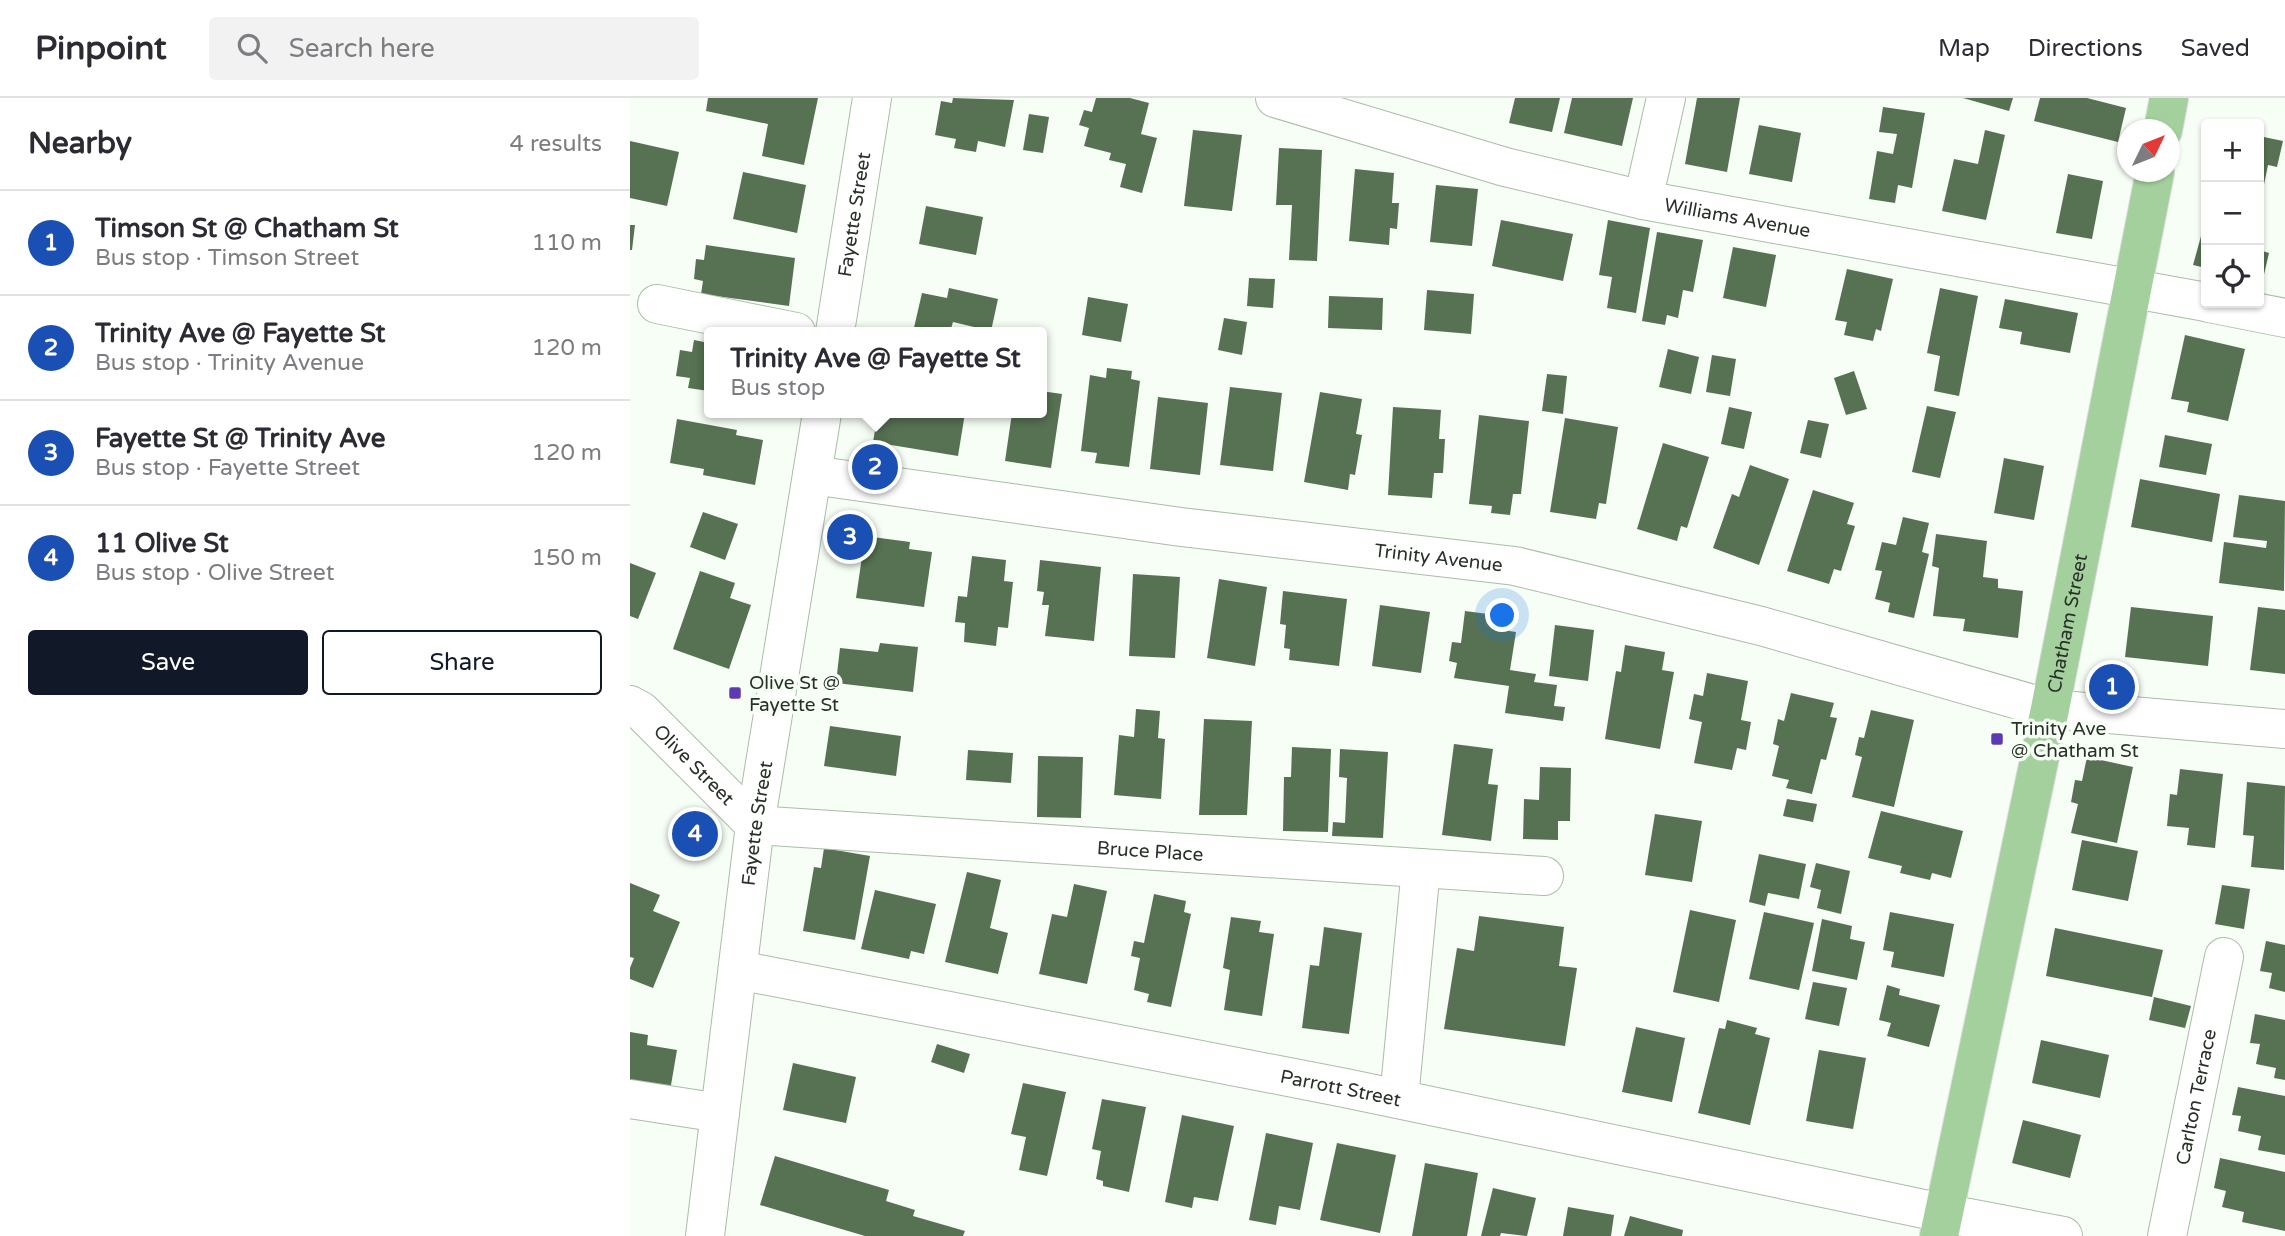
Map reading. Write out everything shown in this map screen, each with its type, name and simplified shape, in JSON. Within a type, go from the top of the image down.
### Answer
[{"type":"main road","points":[[2165,119],[2169,98]]},
{"type":"main road","name":"Chatham Street","points":[[1941,1225],[2050,709],[2153,182]]},
{"type":"street","name":"Fayette Street","points":[[836,327],[872,98]]},
{"type":"street","name":"Williams Avenue","points":[[1275,98],[1337,107],[1505,167],[1643,200],[2201,301]]},
{"type":"street","points":[[1643,200],[1666,98]]},
{"type":"street","points":[[657,304],[771,327]]},
{"type":"street","name":"Williams Avenue","points":[[2237,308],[2285,318]]},
{"type":"street","name":"Fayette Street","points":[[705,1234],[755,825],[821,418]]},
{"type":"street","name":"Trinity Avenue","points":[[812,475],[1181,527],[1515,566],[1761,626],[2050,709],[2285,729]]},
{"type":"street","name":"Olive Street","points":[[630,705],[641,711],[755,825]]},
{"type":"street","name":"Bruce Place","points":[[755,825],[1544,876]]},
{"type":"street","points":[[1399,1099],[1421,868]]},
{"type":"street","name":"Carlton Terrace","points":[[2167,1236],[2224,957]]},
{"type":"street","name":"Parrott Street","points":[[738,970],[1399,1099],[1941,1225],[2063,1236]]},
{"type":"street","points":[[630,1099],[720,1113]]},
{"type":"building","points":[[708,98],[818,98],[804,165],[762,156],[768,124],[706,111]]},
{"type":"building","points":[[953,98],[1014,100],[1005,147],[978,141],[976,152],[954,148],[956,139],[935,135],[941,101],[952,103]]},
{"type":"building","points":[[1096,98],[1130,98],[1149,103],[1141,134],[1157,138],[1142,193],[1120,187],[1126,164],[1109,160],[1111,153],[1084,146],[1089,128],[1079,125],[1084,110],[1092,112]]},
{"type":"building","points":[[1515,98],[1560,98],[1552,132],[1509,123]]},
{"type":"building","points":[[1572,98],[1633,98],[1622,146],[1564,133]]},
{"type":"building","points":[[1697,98],[1740,98],[1727,172],[1685,164]]},
{"type":"building","points":[[1963,98],[2013,98],[2009,111]]},
{"type":"building","points":[[2040,98],[2087,98],[2126,108],[2123,119],[2117,119],[2117,142],[2034,121]]},
{"type":"building","points":[[1883,107],[1925,113],[1912,188],[1898,185],[1895,203],[1869,199],[1877,151],[1893,154],[1897,134],[1879,132]]},
{"type":"building","points":[[1029,114],[1049,117],[1043,153],[1023,150]]},
{"type":"building","points":[[1759,125],[1801,133],[1792,182],[1749,174]]},
{"type":"building","points":[[1193,130],[1242,135],[1232,211],[1184,206]]},
{"type":"building","points":[[1985,130],[2005,135],[1986,220],[1942,211],[1954,159],[1978,164]]},
{"type":"building","points":[[2264,137],[2283,141],[2277,167],[2268,165],[2264,184]]},
{"type":"building","points":[[630,141],[679,152],[667,206],[630,198]]},
{"type":"building","points":[[1279,148],[1322,150],[1317,261],[1289,260],[1292,205],[1276,205]]},
{"type":"building","points":[[1355,169],[1394,173],[1392,203],[1399,203],[1397,229],[1390,228],[1389,245],[1349,241]]},
{"type":"building","points":[[743,172],[806,185],[797,233],[733,219]]},
{"type":"building","points":[[2068,174],[2103,181],[2092,239],[2056,233]]},
{"type":"building","points":[[1436,185],[1478,189],[1472,246],[1430,242]]},
{"type":"building","points":[[926,206],[983,217],[976,255],[919,244]]},
{"type":"building","points":[[1501,220],[1573,234],[1563,281],[1492,266]]},
{"type":"building","points":[[1608,220],[1650,228],[1636,313],[1607,308],[1612,277],[1599,275]]},
{"type":"building","points":[[630,225],[635,225],[632,250],[630,250]]},
{"type":"building","points":[[1657,232],[1703,240],[1693,292],[1683,290],[1678,318],[1667,315],[1665,325],[1642,321]]},
{"type":"building","points":[[2201,236],[2201,267],[2193,265]]},
{"type":"building","points":[[706,245],[795,258],[789,306],[701,294],[703,281],[694,279],[696,259],[704,260]]},
{"type":"building","points":[[1733,247],[1776,255],[1766,307],[1723,298]]},
{"type":"building","points":[[2264,252],[2269,253],[2264,274]]},
{"type":"building","points":[[1847,269],[1893,279],[1881,331],[1876,329],[1873,341],[1844,335],[1847,322],[1835,320]]},
{"type":"building","points":[[1249,278],[1275,279],[1273,308],[1247,306]]},
{"type":"building","points":[[949,288],[998,299],[992,327],[974,327],[953,322],[952,327],[914,327],[922,293],[947,298]]},
{"type":"building","points":[[1940,288],[1978,296],[1959,396],[1934,391],[1940,356],[1927,353]]},
{"type":"building","points":[[1427,290],[1474,294],[1471,334],[1424,330]]},
{"type":"building","points":[[1329,296],[1383,298],[1382,330],[1328,328]]},
{"type":"building","points":[[1088,297],[1128,304],[1121,342],[1082,335]]},
{"type":"building","points":[[2005,299],[2078,313],[2070,353],[2020,344],[2022,332],[1999,328]]},
{"type":"building","points":[[1224,318],[1247,322],[1242,355],[1218,350]]},
{"type":"building","points":[[2185,335],[2245,349],[2228,421],[2187,412],[2189,402],[2171,399]]},
{"type":"building","points":[[694,340],[704,342],[704,390],[688,388],[690,378],[676,376],[680,350],[692,352]]},
{"type":"building","points":[[1668,349],[1699,357],[1691,394],[1659,387]]},
{"type":"building","points":[[1712,355],[1736,359],[1730,396],[1706,392]]},
{"type":"building","points":[[1107,368],[1132,371],[1131,379],[1140,381],[1129,467],[1095,463],[1097,453],[1081,451],[1090,375],[1106,378]]},
{"type":"building","points":[[1854,371],[1867,409],[1846,415],[1834,378]]},
{"type":"building","points":[[1547,374],[1567,376],[1563,414],[1542,411]]},
{"type":"building","points":[[1230,387],[1282,393],[1273,471],[1220,465]]},
{"type":"building","points":[[1047,392],[1062,394],[1051,468],[1005,461],[1011,418],[1047,418]]},
{"type":"building","points":[[1320,392],[1362,399],[1356,434],[1362,435],[1355,475],[1350,474],[1348,490],[1304,482]]},
{"type":"building","points":[[1158,397],[1208,403],[1200,475],[1150,469]]},
{"type":"building","points":[[1927,406],[1956,412],[1940,478],[1912,472]]},
{"type":"building","points":[[1393,407],[1441,410],[1439,439],[1445,439],[1443,473],[1434,473],[1432,498],[1388,495]]},
{"type":"building","points":[[1729,407],[1752,412],[1744,449],[1721,444]]},
{"type":"building","points":[[1479,415],[1529,421],[1521,494],[1513,494],[1510,515],[1491,513],[1492,506],[1469,504]]},
{"type":"building","points":[[877,418],[964,418],[958,456],[873,442]]},
{"type":"building","points":[[1565,418],[1618,427],[1606,504],[1599,503],[1596,519],[1550,512]]},
{"type":"building","points":[[677,419],[737,430],[736,435],[763,440],[755,485],[703,475],[704,469],[670,463]]},
{"type":"building","points":[[1808,420],[1829,424],[1821,458],[1800,453]]},
{"type":"building","points":[[2165,435],[2212,444],[2206,475],[2159,467]]},
{"type":"building","points":[[1663,443],[1709,457],[1687,528],[1681,526],[1677,541],[1637,529]]},
{"type":"building","points":[[2004,458],[2044,466],[2034,520],[1994,513]]},
{"type":"building","points":[[1750,465],[1789,479],[1759,565],[1713,548],[1732,494],[1739,497]]},
{"type":"building","points":[[2140,479],[2220,494],[2212,542],[2131,527]]},
{"type":"building","points":[[1813,490],[1854,503],[1847,524],[1855,526],[1841,571],[1834,569],[1829,584],[1787,571]]},
{"type":"building","points":[[2239,495],[2285,501],[2284,591],[2219,583],[2224,542],[2266,548],[2267,541],[2233,537]]},
{"type":"building","points":[[703,512],[738,524],[725,560],[690,547]]},
{"type":"building","points":[[1903,517],[1929,523],[1922,552],[1929,554],[1914,618],[1888,612],[1890,603],[1875,599],[1882,571],[1875,570],[1882,542],[1896,545]]},
{"type":"building","points":[[1936,534],[1987,541],[1983,577],[1998,579],[1998,588],[2023,591],[2018,638],[1963,631],[1965,619],[1933,616],[1939,568],[1932,566]]},
{"type":"building","points":[[865,536],[910,542],[909,549],[932,552],[924,607],[856,598]]},
{"type":"building","points":[[972,556],[1006,560],[1004,581],[1013,582],[1008,628],[998,627],[996,646],[964,642],[965,623],[955,622],[958,596],[967,597]]},
{"type":"building","points":[[1040,560],[1101,567],[1094,641],[1045,636],[1049,605],[1042,605],[1044,592],[1037,591]]},
{"type":"building","points":[[630,563],[656,573],[638,619],[630,616]]},
{"type":"building","points":[[700,571],[735,583],[730,598],[751,605],[729,669],[673,649]]},
{"type":"building","points":[[1133,574],[1180,577],[1175,658],[1129,656]]},
{"type":"building","points":[[1219,579],[1267,587],[1255,666],[1207,658]]},
{"type":"building","points":[[1283,591],[1347,599],[1339,666],[1289,660],[1290,649],[1284,648],[1286,625],[1280,624]]},
{"type":"building","points":[[1380,605],[1430,612],[1421,673],[1372,666]]},
{"type":"building","points":[[2131,607],[2213,616],[2208,666],[2125,657]]},
{"type":"building","points":[[2258,607],[2285,610],[2285,674],[2250,670]]},
{"type":"building","points":[[1465,611],[1511,617],[1509,631],[1516,632],[1510,670],[1536,674],[1534,682],[1557,685],[1554,706],[1565,707],[1563,721],[1505,713],[1509,686],[1454,678],[1457,663],[1449,661],[1452,642],[1461,643]]},
{"type":"building","points":[[1555,625],[1594,630],[1588,681],[1549,676]]},
{"type":"building","points":[[880,643],[918,647],[913,692],[836,683],[840,648],[878,652]]},
{"type":"building","points":[[1625,645],[1665,652],[1662,670],[1674,672],[1660,749],[1605,739],[1616,671],[1621,672]]},
{"type":"building","points":[[1707,673],[1748,681],[1741,720],[1751,722],[1746,750],[1737,748],[1732,770],[1694,763],[1702,722],[1689,719],[1694,694],[1703,696]]},
{"type":"building","points":[[1791,693],[1834,703],[1830,717],[1837,718],[1826,760],[1821,759],[1812,794],[1786,788],[1789,780],[1772,776],[1779,746],[1773,744],[1778,719],[1784,721]]},
{"type":"building","points":[[1136,709],[1160,711],[1158,738],[1165,739],[1161,799],[1114,795],[1119,735],[1134,737]]},
{"type":"building","points":[[1871,710],[1914,720],[1894,807],[1852,797],[1862,757],[1855,755],[1859,737],[1864,738]]},
{"type":"building","points":[[1204,719],[1252,721],[1247,815],[1199,815]]},
{"type":"building","points":[[830,726],[901,736],[896,776],[824,766]]},
{"type":"building","points":[[1454,744],[1493,749],[1488,784],[1498,785],[1491,841],[1442,835]]},
{"type":"building","points":[[1292,747],[1331,749],[1328,832],[1283,831],[1284,777],[1291,777]]},
{"type":"building","points":[[1340,749],[1388,752],[1383,838],[1332,836],[1333,822],[1345,823],[1347,778],[1339,777]]},
{"type":"building","points":[[968,750],[1013,753],[1011,783],[966,780]]},
{"type":"building","points":[[1038,756],[1083,757],[1081,818],[1037,817]]},
{"type":"building","points":[[2087,757],[2133,767],[2117,843],[2071,833],[2078,804],[2071,802],[2075,780],[2082,781]]},
{"type":"building","points":[[1540,767],[1571,768],[1570,821],[1558,821],[1558,840],[1523,839],[1524,799],[1539,800]]},
{"type":"building","points":[[2180,769],[2223,774],[2215,848],[2187,845],[2189,828],[2167,826],[2170,794],[2177,795]]},
{"type":"building","points":[[2247,782],[2285,786],[2284,870],[2251,867],[2254,836],[2243,835]]},
{"type":"building","points":[[1787,799],[1817,804],[1813,822],[1783,816]]},
{"type":"building","points":[[1881,811],[1963,831],[1951,878],[1932,873],[1930,880],[1900,873],[1902,866],[1868,858]]},
{"type":"building","points":[[1655,814],[1702,821],[1692,882],[1645,875]]},
{"type":"building","points":[[2082,840],[2138,851],[2128,901],[2072,890]]},
{"type":"building","points":[[824,848],[870,856],[855,940],[803,931],[814,867],[821,868]]},
{"type":"building","points":[[1759,854],[1806,864],[1799,899],[1768,893],[1765,906],[1749,902]]},
{"type":"building","points":[[1816,863],[1850,871],[1841,914],[1817,908],[1821,890],[1810,887]]},
{"type":"building","points":[[967,872],[1001,880],[990,928],[1008,933],[998,974],[945,962]]},
{"type":"building","points":[[630,883],[660,895],[653,911],[680,922],[653,988],[630,979],[634,958],[630,957]]},
{"type":"building","points":[[1074,884],[1107,891],[1087,984],[1039,974],[1052,914],[1067,917]]},
{"type":"building","points":[[2222,885],[2250,889],[2244,929],[2215,924]]},
{"type":"building","points":[[875,890],[936,904],[924,954],[911,951],[909,959],[861,949]]},
{"type":"building","points":[[1154,894],[1186,901],[1184,912],[1191,914],[1171,1007],[1147,1002],[1149,994],[1134,990],[1140,958],[1131,956],[1134,941],[1144,943]]},
{"type":"building","points":[[1690,910],[1736,920],[1719,1002],[1673,992]]},
{"type":"building","points":[[1764,912],[1814,923],[1799,990],[1749,979]]},
{"type":"building","points":[[1890,912],[1954,924],[1944,977],[1891,967],[1894,952],[1883,950]]},
{"type":"building","points":[[1479,916],[1564,927],[1559,966],[1577,968],[1565,1046],[1444,1029],[1457,948],[1474,951]]},
{"type":"building","points":[[1231,917],[1261,921],[1259,932],[1274,934],[1262,1016],[1224,1010],[1230,970],[1223,968]]},
{"type":"building","points":[[1822,919],[1852,926],[1850,939],[1865,942],[1857,980],[1812,971]]},
{"type":"building","points":[[1324,927],[1362,933],[1349,1034],[1302,1028],[1310,965],[1319,966]]},
{"type":"building","points":[[2055,928],[2163,950],[2152,997],[2046,976]]},
{"type":"building","points":[[2266,941],[2285,945],[2285,992],[2269,988],[2272,973],[2260,971]]},
{"type":"building","points":[[1813,982],[1847,988],[1839,1026],[1805,1019]]},
{"type":"building","points":[[1887,985],[1900,989],[1899,995],[1940,1005],[1929,1047],[1887,1036],[1891,1023],[1879,1020]]},
{"type":"building","points":[[2154,997],[2191,1006],[2185,1028],[2149,1020]]},
{"type":"building","points":[[2255,1014],[2285,1020],[2285,1080],[2274,1078],[2276,1068],[2256,1064],[2260,1044],[2250,1043]]},
{"type":"building","points":[[1727,1020],[1757,1028],[1755,1034],[1770,1038],[1750,1125],[1698,1113],[1719,1028],[1725,1029]]},
{"type":"building","points":[[1636,1027],[1685,1038],[1672,1102],[1622,1092]]},
{"type":"building","points":[[630,1032],[648,1035],[647,1045],[677,1050],[670,1091],[630,1084]]},
{"type":"building","points":[[2041,1040],[2109,1055],[2100,1098],[2032,1083]]},
{"type":"building","points":[[937,1044],[970,1054],[964,1073],[931,1062]]},
{"type":"building","points":[[1819,1050],[1866,1058],[1853,1129],[1806,1121]]},
{"type":"building","points":[[793,1063],[856,1077],[846,1123],[783,1110]]},
{"type":"building","points":[[1023,1083],[1066,1092],[1047,1176],[1019,1170],[1026,1137],[1011,1134]]},
{"type":"building","points":[[2238,1087],[2285,1096],[2285,1155],[2258,1150],[2261,1136],[2238,1131],[2241,1116],[2232,1115]]},
{"type":"building","points":[[1102,1099],[1146,1107],[1129,1192],[1103,1186],[1103,1181],[1096,1179],[1101,1151],[1092,1149]]},
{"type":"building","points":[[1182,1115],[1234,1126],[1218,1201],[1194,1197],[1192,1208],[1165,1202]]},
{"type":"building","points":[[2023,1120],[2081,1135],[2070,1178],[2012,1163]]},
{"type":"building","points":[[1266,1133],[1313,1143],[1300,1210],[1279,1206],[1276,1225],[1249,1220]]},
{"type":"building","points":[[1337,1143],[1396,1155],[1380,1233],[1320,1220]]},
{"type":"building","points":[[775,1156],[889,1190],[886,1201],[915,1210],[913,1216],[965,1231],[963,1236],[865,1236],[760,1205]]},
{"type":"building","points":[[2220,1158],[2285,1172],[2285,1231],[2242,1222],[2244,1212],[2222,1207],[2226,1191],[2214,1188]]},
{"type":"building","points":[[1425,1163],[1478,1173],[1467,1236],[1412,1236]]},
{"type":"building","points":[[1493,1188],[1536,1198],[1527,1236],[1501,1233],[1500,1236],[1481,1236]]},
{"type":"building","points":[[1568,1207],[1614,1215],[1611,1236],[1563,1236]]},
{"type":"building","points":[[1630,1216],[1683,1230],[1682,1236],[1624,1236]]},
{"type":"place","name":"Trinity Ave @ Fayette St","points":[[875,467]]},
{"type":"place","name":"Fayette St @ Trinity Ave","points":[[850,537]]},
{"type":"place","name":"Timson St @ Chatham St","points":[[2112,687]]},
{"type":"place","name":"Olive St @ Fayette St","points":[[735,693]]},
{"type":"place","name":"Trinity Ave @ Chatham St","points":[[1997,739]]},
{"type":"place","name":"11 Olive St","points":[[695,834]]}]
